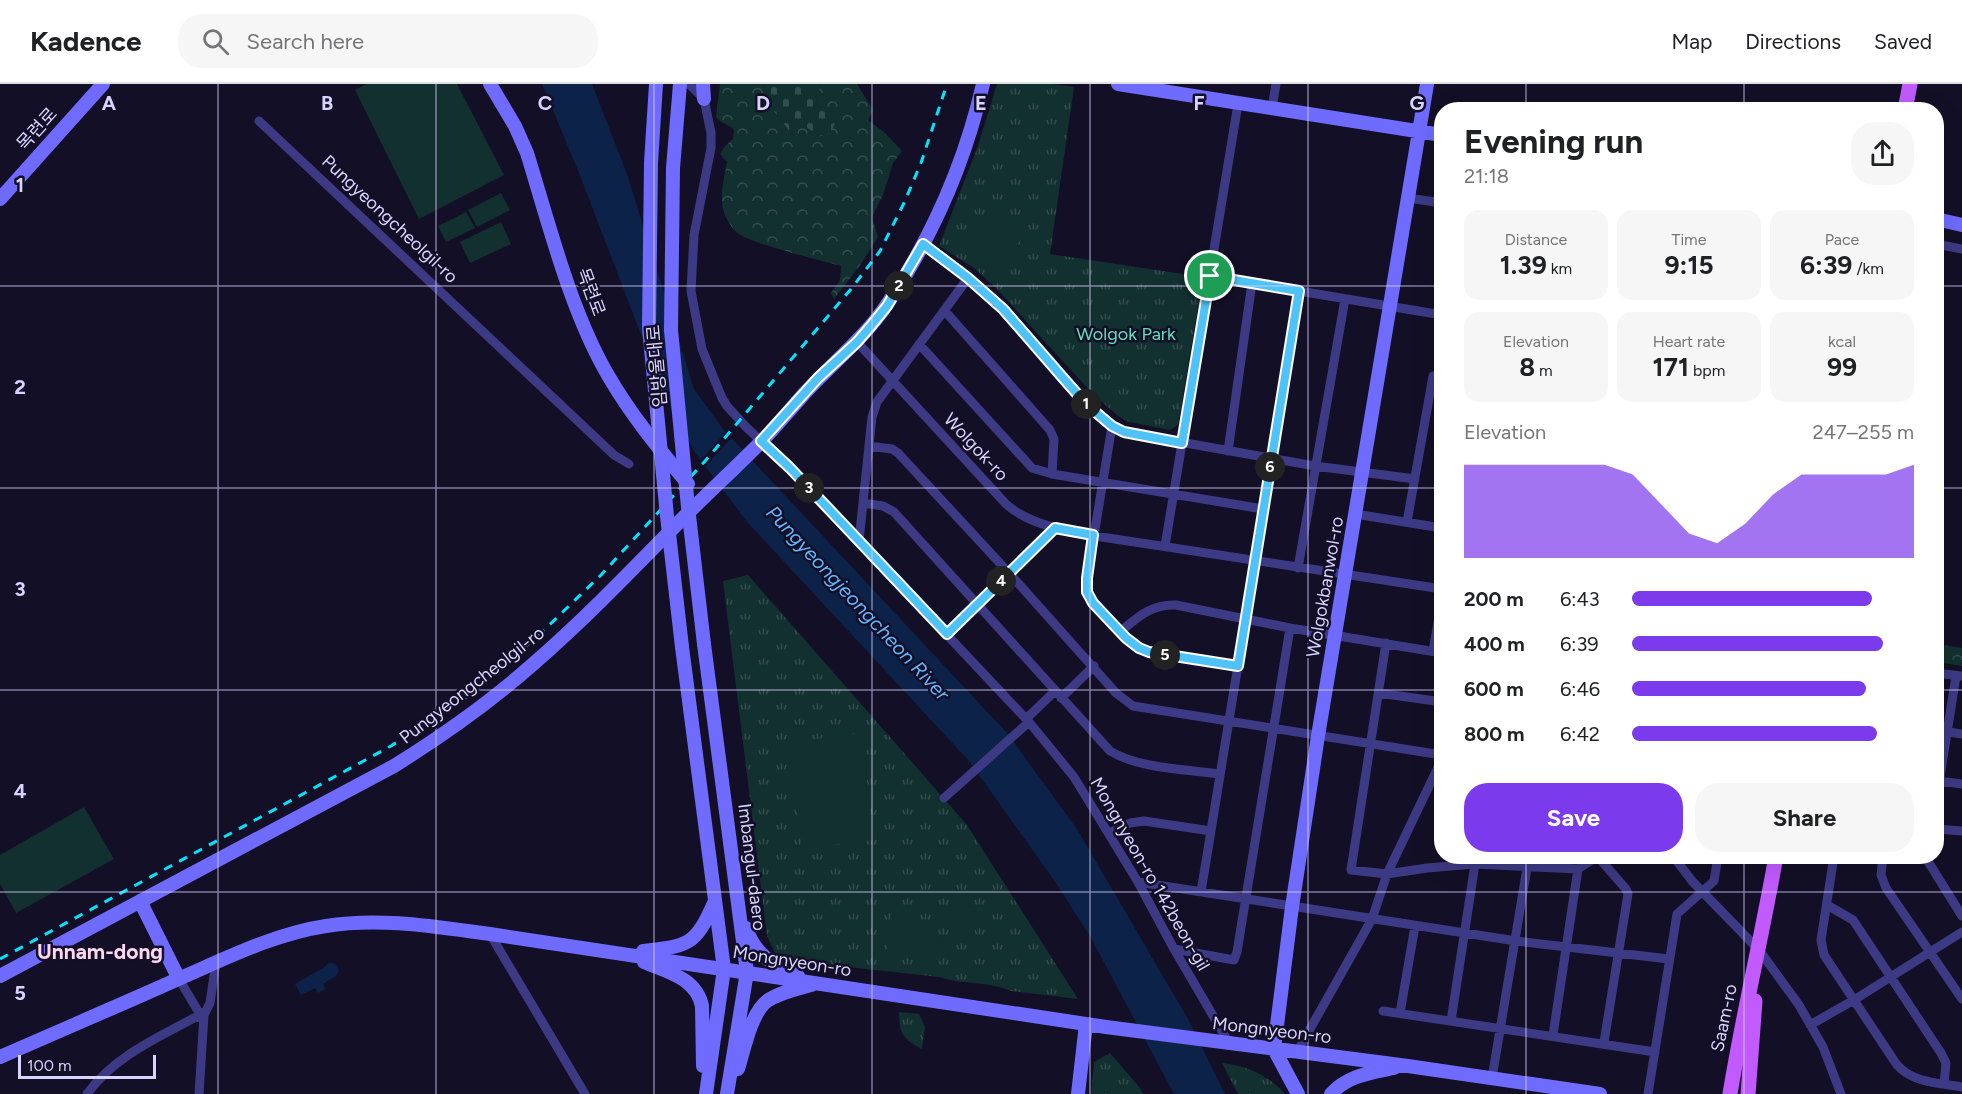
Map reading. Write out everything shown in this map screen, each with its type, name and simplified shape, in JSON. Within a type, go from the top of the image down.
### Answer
[{"type":"main road","name":"목련로","points":[[0,199],[103,84]]},
{"type":"main road","name":"목련로","points":[[490,84],[515,126],[527,153],[583,323],[608,376],[645,431],[696,499]]},
{"type":"main road","points":[[656,84],[651,164],[649,328],[682,646],[724,969],[705,1094]]},
{"type":"main road","name":"임방울대로","points":[[680,84],[673,168],[671,330],[688,507],[705,644]]},
{"type":"main road","points":[[703,84],[704,99]]},
{"type":"main road","points":[[759,444],[818,378],[857,342],[887,306],[923,244],[946,197],[963,154],[983,84]]},
{"type":"main road","points":[[1118,84],[1434,134]]},
{"type":"main road","name":"Wolgokbanwol-ro","points":[[1274,1048],[1292,907],[1318,736],[1427,84]]},
{"type":"main road","points":[[1907,102],[1910,84]]},
{"type":"main road","points":[[1944,221],[1962,225]]},
{"type":"main road","name":"Pungyeongcheolgil-ro","points":[[0,976],[384,771],[433,742],[530,667],[592,611],[651,550],[653,540],[759,444]]},
{"type":"main road","name":"Imbangul-daero","points":[[705,644],[747,972],[729,1094]]},
{"type":"main road","name":"Saam-ro","points":[[1730,1094],[1775,864]]},
{"type":"main road","points":[[140,901],[179,979]]},
{"type":"main road","points":[[624,954],[687,943],[699,932],[715,901]]},
{"type":"main road","points":[[738,904],[749,937],[759,953],[774,965],[817,983]]},
{"type":"main road","name":"Mongnyeon-ro","points":[[0,1057],[216,962],[279,937],[328,925],[410,924],[747,972],[1106,1027],[1407,1066],[1600,1094]]},
{"type":"main road","name":"Saam-ro","points":[[1748,1094],[1759,950]]},
{"type":"main road","points":[[624,954],[686,981],[700,997],[705,1094]]},
{"type":"main road","points":[[729,1094],[754,1020],[763,1005],[776,996],[817,983]]},
{"type":"main road","points":[[1078,1094],[1086,1024]]},
{"type":"main road","points":[[1274,1048],[1298,1094]]},
{"type":"main road","points":[[1331,1094],[1353,1077],[1407,1066]]},
{"type":"main road","points":[[1722,1094],[1732,1077]]},
{"type":"street","points":[[689,84],[704,99]]},
{"type":"street","points":[[1272,108],[1276,84]]},
{"type":"street","name":"Mongnyeon-ro 142beon-gil","points":[[704,99],[711,133],[711,148],[694,235],[691,291],[702,350],[716,388],[727,406],[759,444],[790,468],[947,634],[1074,777],[1138,882],[1224,1042]]},
{"type":"street","points":[[1166,546],[1238,104]]},
{"type":"street","name":"Pungyeongcheolgil-ro","points":[[259,121],[614,455],[629,464]]},
{"type":"street","points":[[1408,198],[1434,201]]},
{"type":"street","points":[[923,244],[968,278],[1003,309],[1086,404],[1112,426],[1124,432],[1271,459],[1415,479]]},
{"type":"street","points":[[1944,246],[1962,249]]},
{"type":"street","points":[[1210,276],[1434,314]]},
{"type":"street","points":[[859,541],[872,417],[877,402],[968,278]]},
{"type":"street","points":[[1228,451],[1252,283]]},
{"type":"street","points":[[1201,892],[1299,291]]},
{"type":"street","points":[[1298,568],[1346,299]]},
{"type":"street","points":[[944,310],[1050,430],[1054,440],[1052,474]]},
{"type":"street","name":"Wolgok-ro","points":[[857,342],[1011,509],[1035,522],[1093,535],[1434,588]]},
{"type":"street","points":[[919,344],[1032,468],[1052,474],[1263,509]]},
{"type":"street","points":[[1407,522],[1434,376]]},
{"type":"street","points":[[1112,426],[1093,535],[1087,592],[1093,603],[1120,632],[1139,648],[1149,652],[1238,666]]},
{"type":"street","points":[[869,446],[892,449],[898,453],[1085,656],[1116,693],[1133,706],[1434,756]]},
{"type":"street","points":[[863,503],[883,506],[894,512],[1110,751],[1124,759],[1220,774]]},
{"type":"street","points":[[1355,514],[1434,527]]},
{"type":"street","points":[[947,634],[1055,528]]},
{"type":"street","points":[[1120,632],[1142,613],[1168,605],[1434,651]]},
{"type":"street","points":[[1174,949],[1234,960],[1237,952],[1290,628]]},
{"type":"street","points":[[1386,643],[1351,870],[1387,874],[1475,864],[1578,869],[1586,864]]},
{"type":"street","points":[[948,794],[1026,723],[1056,691],[1094,666]]},
{"type":"street","points":[[1944,674],[1959,676],[1944,753]]},
{"type":"street","points":[[1378,693],[1434,701]]},
{"type":"street","points":[[1944,731],[1962,734]]},
{"type":"street","points":[[1297,1052],[1372,919],[1387,874],[1434,774]]},
{"type":"street","points":[[1944,782],[1962,784]]},
{"type":"street","points":[[1109,833],[1130,823],[1144,822],[1211,831]]},
{"type":"street","points":[[1944,830],[1962,831]]},
{"type":"street","points":[[1451,1021],[1475,864]]},
{"type":"street","points":[[1492,1078],[1528,864]]},
{"type":"street","points":[[1604,864],[1628,894],[1604,1042]]},
{"type":"street","points":[[1679,864],[1759,950],[1799,1005],[1823,1047],[1840,1094]]},
{"type":"street","points":[[1648,1094],[1677,914],[1714,881],[1717,864]]},
{"type":"street","points":[[1833,864],[1822,948],[1824,955],[1906,1075],[1916,1079],[1962,1087]]},
{"type":"street","points":[[1882,864],[1881,875],[1886,888],[1962,999]]},
{"type":"street","points":[[1930,864],[1962,916]]},
{"type":"street","points":[[1553,1035],[1578,869]]},
{"type":"street","points":[[1138,882],[1516,941],[1669,960]]},
{"type":"street","points":[[1827,905],[1853,920],[1946,1063],[1944,1084]]},
{"type":"street","points":[[1401,1013],[1415,926]]},
{"type":"street","points":[[1810,1024],[1854,1000],[1962,932]]},
{"type":"street","points":[[490,934],[585,1094]]},
{"type":"street","points":[[199,1094],[204,1016],[210,1003],[216,962]]},
{"type":"street","points":[[179,979],[198,1011],[204,1016]]},
{"type":"street","points":[[1383,1011],[1604,1042],[1655,1052]]},
{"type":"street","points":[[87,1094],[108,1071],[130,1053],[194,1018],[204,1016]]},
{"type":"green space","points":[[366,84],[457,84],[504,175],[419,219],[355,90]]},
{"type":"green space","points":[[720,84],[763,84],[773,110],[793,136],[799,125],[808,128],[821,108],[815,106],[821,84],[857,84],[873,110],[868,120],[885,133],[902,151],[893,163],[883,195],[872,217],[878,237],[859,267],[834,299],[831,293],[840,280],[841,266],[756,242],[736,232],[727,220],[722,200],[722,187],[727,162],[720,154],[733,139],[734,129],[716,117]]},
{"type":"green space","points":[[763,84],[821,84],[815,106],[833,108],[836,121],[831,132],[818,137],[808,128],[799,125],[797,136],[793,136],[773,110]]},
{"type":"green space","name":"Wolgok Park","points":[[997,84],[1053,84],[1074,87],[1050,254],[1203,277],[1178,425],[1170,430],[1129,422],[1118,416],[1092,393],[996,288],[974,268],[939,246],[978,146]]},
{"type":"green space","points":[[501,193],[510,210],[477,227],[468,210]]},
{"type":"green space","points":[[996,202],[1028,231],[997,269],[964,240]]},
{"type":"green space","points":[[466,212],[475,228],[446,242],[438,226]]},
{"type":"green space","points":[[501,222],[511,244],[470,263],[460,242]]},
{"type":"green space","points":[[748,575],[967,825],[1078,999],[1011,991],[939,977],[802,962],[775,953],[767,936],[723,581]]},
{"type":"green space","points":[[1944,645],[1962,648],[1962,666],[1944,663]]},
{"type":"green space","points":[[861,733],[874,840],[802,848],[788,743]]},
{"type":"green space","points":[[84,807],[114,859],[16,913],[0,884],[0,855]]},
{"type":"green space","points":[[955,905],[977,907],[974,935],[952,933]]},
{"type":"green space","points":[[891,914],[916,917],[911,958],[886,955]]},
{"type":"green space","points":[[920,933],[944,935],[941,961],[918,958]]},
{"type":"green space","points":[[899,1012],[919,1014],[925,1027],[922,1049],[903,1035]]},
{"type":"green space","points":[[1110,1053],[1143,1094],[1091,1094],[1094,1062]]},
{"type":"green space","points":[[1222,1063],[1256,1072],[1271,1081],[1285,1094],[1238,1094]]},
{"type":"water","name":"Pungyeongjeongcheon River","points":[[542,84],[592,84],[627,174],[694,389],[723,429],[1007,733],[1077,829],[1188,1019],[1225,1094],[1174,1094],[1091,938],[1056,883],[969,761],[748,523],[696,454],[665,397],[579,173]]},
{"type":"water","points":[[329,963],[335,963],[339,971],[336,976],[323,984],[326,989],[318,993],[315,988],[301,995],[295,984]]},
{"type":"pier","points":[[728,430],[733,436],[703,469],[698,463]]},
{"type":"railway","points":[[0,959],[391,746],[470,695],[543,631],[601,575],[706,460],[851,289],[880,251],[921,163],[947,84]]},
{"type":"district","name":"Unnam-dong","points":[[100,952]]},
{"type":"route","points":[[923,244],[968,278],[1003,309],[1086,404],[1112,426],[1124,432],[1182,443],[1210,276],[1299,291],[1238,666],[1155,653],[1139,648],[1126,638],[1093,603],[1087,592],[1093,535],[1055,528],[947,634],[790,468],[768,450],[761,441],[818,378],[870,327],[887,306],[923,244]]}]
